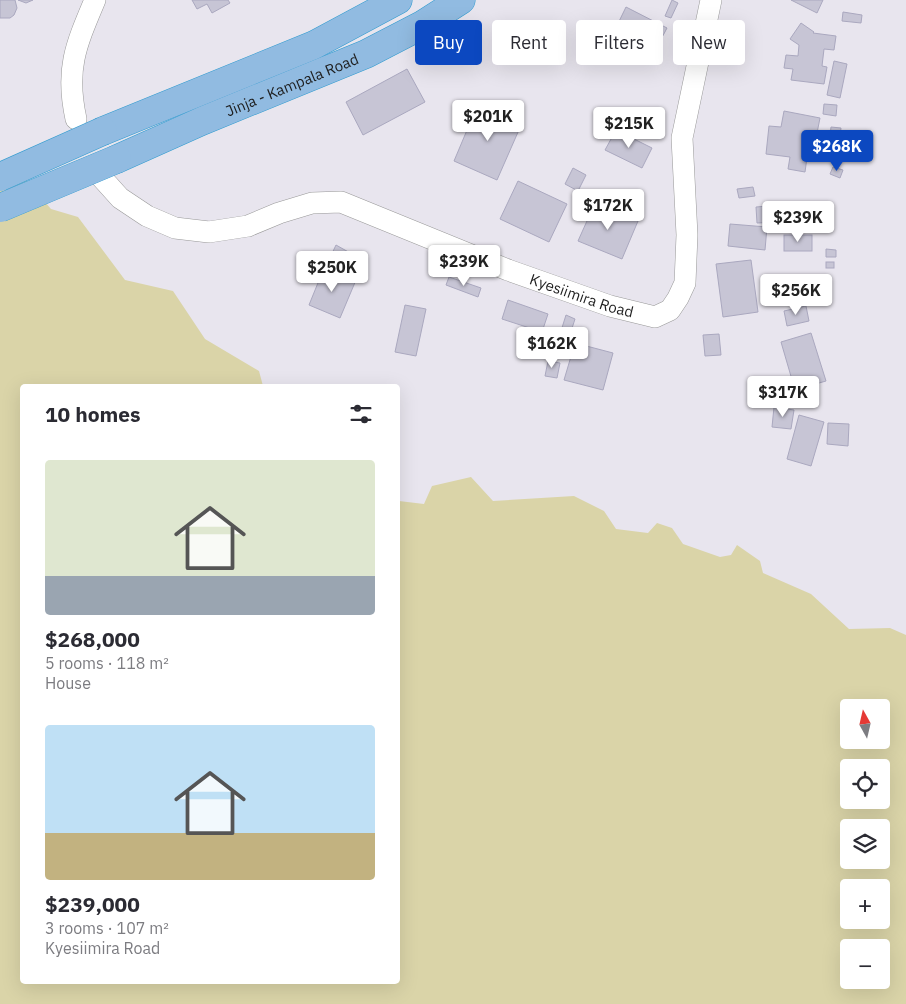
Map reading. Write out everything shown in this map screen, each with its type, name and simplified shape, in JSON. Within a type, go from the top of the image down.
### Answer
[{"type":"highway","name":"Jinja - Kampala Road","points":[[0,177],[103,131],[314,45],[398,0]]},
{"type":"highway","name":"Jinja - Kampala Road","points":[[0,208],[110,168],[202,122],[366,54],[422,25],[461,0]]},
{"type":"street","points":[[76,119],[72,99],[71,71],[79,38],[95,0]]},
{"type":"street","name":"Kyesiimira Road","points":[[110,168],[120,198],[147,216],[175,228],[209,232],[248,226],[279,213],[312,203],[341,202],[558,288],[610,306],[655,317],[670,310],[685,284],[687,235],[682,138],[711,0]]},
{"type":"shaded area","points":[[0,167],[26,180],[51,209],[78,217],[125,280],[173,291],[205,339],[259,371],[262,384],[20,384],[20,984],[400,984],[400,501],[424,504],[432,486],[471,477],[493,501],[574,496],[604,511],[616,529],[648,533],[657,523],[672,528],[683,544],[720,557],[731,555],[737,545],[760,561],[763,573],[811,594],[849,629],[890,628],[906,635],[906,1004],[0,1004]]},
{"type":"building","points":[[0,0],[15,0],[17,8],[14,15],[10,18],[0,18]]},
{"type":"building","points":[[18,0],[33,0],[26,3]]},
{"type":"building","points":[[192,0],[228,0],[230,3],[212,13],[207,4],[197,9]]},
{"type":"building","points":[[672,0],[678,3],[671,18],[665,16]]},
{"type":"building","points":[[791,0],[823,0],[817,13]]},
{"type":"building","points":[[626,7],[651,20],[620,20]]},
{"type":"building","points":[[843,12],[862,15],[861,23],[842,21]]},
{"type":"building","points":[[801,23],[813,33],[836,36],[834,50],[824,49],[822,66],[827,67],[824,84],[791,80],[793,69],[784,68],[786,55],[798,56],[799,45],[790,39]]},
{"type":"building","points":[[663,26],[667,28],[663,36]]},
{"type":"building","points":[[834,61],[847,64],[840,98],[827,95]]},
{"type":"building","points":[[407,69],[425,102],[363,135],[346,102]]},
{"type":"building","points":[[478,104],[522,123],[497,180],[454,161]]},
{"type":"building","points":[[824,104],[837,105],[836,116],[823,114]]},
{"type":"building","points":[[784,111],[820,118],[816,138],[810,136],[805,172],[788,169],[790,157],[766,154],[769,126],[781,127]]},
{"type":"building","points":[[831,127],[841,128],[840,136],[830,136]]},
{"type":"building","points":[[616,130],[652,148],[642,168],[605,150]]},
{"type":"building","points":[[833,167],[843,170],[840,178],[830,174]]},
{"type":"building","points":[[573,168],[586,175],[578,191],[565,184]]},
{"type":"building","points":[[518,181],[567,204],[549,242],[500,219]]},
{"type":"building","points":[[753,187],[755,196],[739,198],[737,189]]},
{"type":"building","points":[[595,203],[638,221],[622,259],[578,241]]},
{"type":"building","points":[[781,205],[782,222],[757,223],[756,207]]},
{"type":"building","points":[[730,224],[767,227],[765,250],[728,246]]},
{"type":"building","points":[[784,235],[812,235],[812,251],[784,251]]},
{"type":"building","points":[[336,245],[352,254],[344,270],[328,262]]},
{"type":"building","points":[[826,249],[836,250],[836,257],[826,257]]},
{"type":"building","points":[[751,260],[758,312],[723,317],[716,264]]},
{"type":"building","points":[[826,262],[834,262],[834,268],[826,268]]},
{"type":"building","points":[[324,268],[356,280],[340,318],[309,305]]},
{"type":"building","points":[[449,277],[481,288],[478,297],[446,285]]},
{"type":"building","points":[[508,300],[548,314],[542,332],[502,319]]},
{"type":"building","points":[[405,305],[426,309],[416,356],[395,352]]},
{"type":"building","points":[[806,306],[809,321],[787,326],[784,311]]},
{"type":"building","points":[[566,315],[575,319],[564,353],[555,350]]},
{"type":"building","points":[[811,333],[826,381],[795,390],[781,342]]},
{"type":"building","points":[[719,334],[721,355],[705,356],[703,335]]},
{"type":"building","points":[[575,343],[613,353],[603,390],[564,380]]},
{"type":"building","points":[[548,361],[560,363],[557,378],[545,376]]},
{"type":"building","points":[[774,407],[794,410],[791,429],[772,427]]},
{"type":"building","points":[[799,415],[824,422],[811,466],[787,459]]},
{"type":"building","points":[[828,423],[849,424],[848,446],[827,444]]}]
